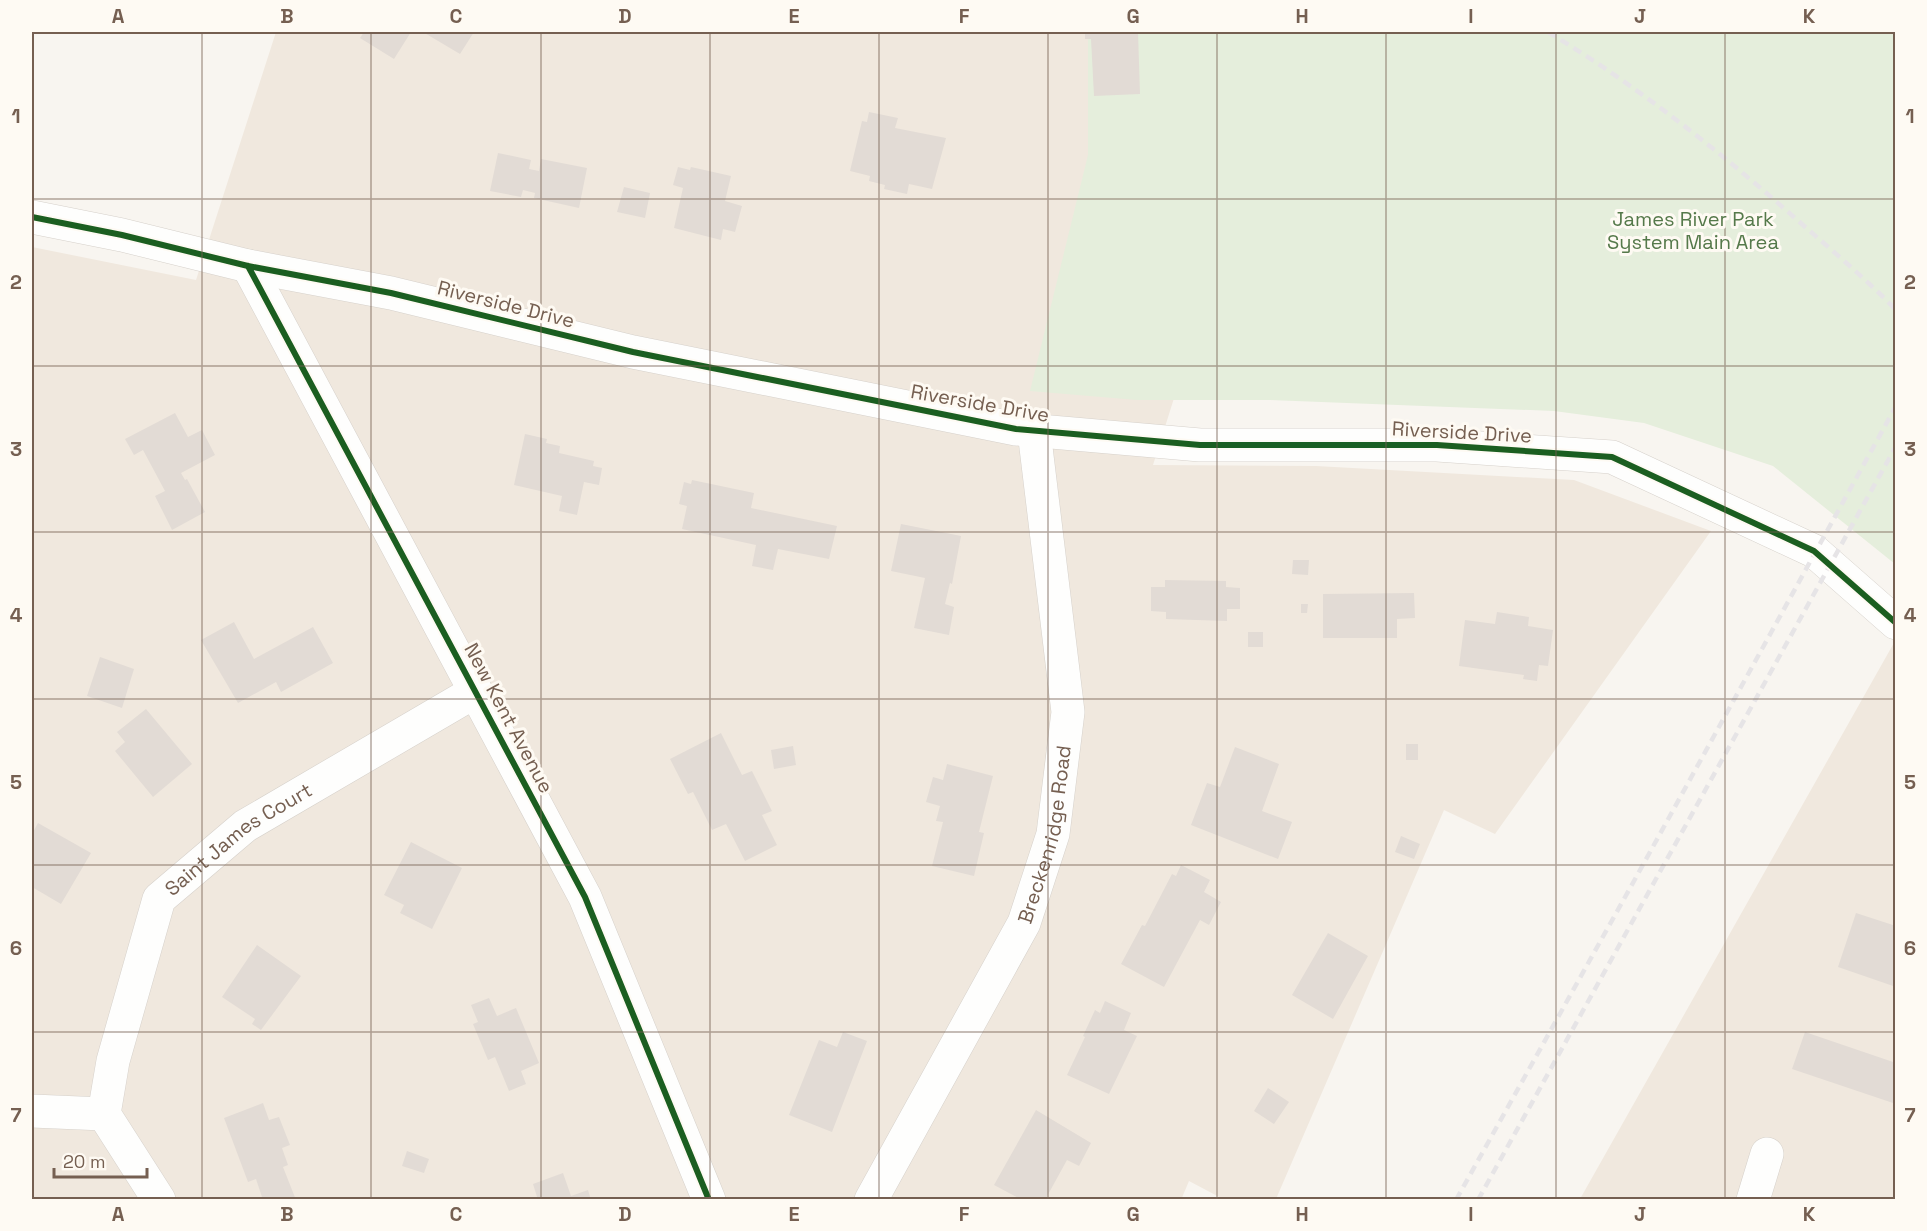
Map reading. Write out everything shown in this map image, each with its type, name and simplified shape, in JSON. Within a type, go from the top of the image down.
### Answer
[{"type":"street","name":"Riverside Drive","points":[[32,217],[122,235],[248,266],[391,293],[633,352],[1016,429],[1200,445],[1437,445],[1612,457],[1814,551],[1896,623]]},
{"type":"street","name":"New Kent Avenue","points":[[248,266],[585,897],[709,1200]]},
{"type":"street","name":"Breckenridge Road","points":[[871,1200],[1024,923],[1053,834],[1068,712],[1034,431]]},
{"type":"street","name":"Saint James Court","points":[[104,1114],[113,1061],[159,899],[245,826],[476,692]]},
{"type":"street","points":[[32,1111],[104,1114],[159,1200]]},
{"type":"street","points":[[1753,1200],[1767,1155]]},
{"type":"shaded area","points":[[276,32],[1447,32],[1209,287],[1153,465],[1316,466],[1574,480],[1711,531],[1495,834],[1444,810],[1276,1199],[1223,1199],[1189,1181],[1181,1200],[32,1199],[32,247],[196,280]]},
{"type":"shaded area","points":[[1895,641],[1895,1199],[1580,1199]]},
{"type":"green space","name":"James River Park System Main Area","points":[[1088,32],[1895,32],[1895,564],[1773,466],[1644,423],[1554,411],[1270,400],[1137,400],[1030,391],[1088,155]]},
{"type":"building","points":[[364,32],[411,32],[394,59],[360,38]]},
{"type":"building","points":[[423,32],[474,32],[460,54]]},
{"type":"building","points":[[1085,32],[1138,32],[1140,94],[1094,96],[1091,39],[1085,39]]},
{"type":"building","points":[[869,112],[898,118],[895,128],[946,138],[932,189],[909,184],[907,194],[884,189],[885,185],[869,181],[870,176],[850,171],[862,121],[867,122]]},
{"type":"building","points":[[498,153],[531,160],[529,169],[539,171],[541,159],[587,168],[579,208],[534,198],[535,193],[523,190],[521,197],[490,191]]},
{"type":"building","points":[[678,167],[690,170],[691,167],[731,176],[725,201],[742,206],[735,232],[723,229],[721,240],[674,228],[683,188],[673,185]]},
{"type":"building","points":[[624,187],[650,193],[645,218],[617,212]]},
{"type":"building","points":[[175,413],[188,437],[202,430],[215,455],[181,473],[185,480],[187,479],[205,512],[172,530],[155,496],[165,491],[143,450],[134,455],[125,439]]},
{"type":"building","points":[[525,434],[547,439],[546,443],[560,446],[559,453],[594,461],[593,466],[602,468],[599,485],[584,482],[577,515],[559,511],[562,496],[514,485]]},
{"type":"building","points":[[692,480],[754,493],[751,508],[837,526],[829,559],[778,549],[773,570],[752,566],[756,545],[682,529],[687,506],[679,504],[684,482],[691,484]]},
{"type":"building","points":[[901,524],[961,536],[952,584],[950,583],[945,604],[954,607],[949,635],[914,628],[925,578],[891,571]]},
{"type":"building","points":[[1293,560],[1309,560],[1308,575],[1292,574]]},
{"type":"building","points":[[1165,580],[1226,581],[1226,587],[1240,588],[1240,609],[1227,609],[1227,621],[1166,619],[1166,612],[1151,611],[1151,587],[1165,587]]},
{"type":"building","points":[[1414,593],[1415,618],[1397,619],[1397,638],[1323,638],[1323,594]]},
{"type":"building","points":[[1301,604],[1308,604],[1307,613],[1301,613]]},
{"type":"building","points":[[1497,612],[1529,617],[1528,626],[1553,630],[1548,666],[1539,665],[1537,681],[1523,679],[1524,675],[1459,666],[1465,620],[1495,624]]},
{"type":"building","points":[[234,622],[254,659],[313,627],[333,663],[281,692],[276,682],[238,703],[201,640]]},
{"type":"building","points":[[1248,632],[1263,632],[1263,647],[1248,647]]},
{"type":"building","points":[[100,657],[134,669],[122,708],[87,696]]},
{"type":"building","points":[[146,709],[192,764],[153,797],[115,751],[125,742],[117,732]]},
{"type":"building","points":[[721,733],[742,775],[752,771],[772,811],[762,815],[777,845],[745,861],[726,824],[712,830],[693,792],[688,794],[670,759]]},
{"type":"building","points":[[1406,744],[1418,744],[1418,760],[1406,760]]},
{"type":"building","points":[[793,746],[796,765],[774,769],[771,750]]},
{"type":"building","points":[[1235,747],[1279,764],[1262,811],[1292,822],[1278,859],[1191,825],[1207,783],[1220,787]]},
{"type":"building","points":[[947,764],[993,776],[979,832],[984,833],[974,876],[932,866],[943,822],[936,821],[940,806],[926,802],[933,777],[943,780]]},
{"type":"building","points":[[38,823],[91,853],[61,904],[32,887],[34,844],[32,834]]},
{"type":"building","points":[[1401,836],[1420,844],[1414,859],[1395,852]]},
{"type":"building","points":[[411,842],[462,868],[432,929],[400,913],[404,905],[384,895]]},
{"type":"building","points":[[1181,865],[1210,880],[1204,892],[1221,902],[1209,925],[1200,920],[1164,987],[1121,964],[1142,925],[1145,926],[1172,874],[1176,876]]},
{"type":"building","points":[[1856,913],[1896,926],[1896,987],[1838,967]]},
{"type":"building","points":[[1328,933],[1368,956],[1333,1019],[1292,995]]},
{"type":"building","points":[[257,945],[301,976],[261,1030],[252,1024],[255,1019],[222,997]]},
{"type":"building","points":[[489,998],[497,1016],[516,1008],[539,1063],[521,1071],[526,1084],[509,1091],[495,1057],[488,1060],[473,1024],[478,1022],[471,1005]]},
{"type":"building","points":[[1105,1001],[1131,1013],[1124,1030],[1137,1036],[1109,1094],[1067,1075],[1095,1010],[1100,1013]]},
{"type":"building","points":[[843,1032],[867,1041],[832,1132],[789,1115],[819,1040],[837,1047]]},
{"type":"building","points":[[1805,1032],[1896,1063],[1896,1104],[1792,1069]]},
{"type":"building","points":[[1268,1088],[1289,1102],[1274,1124],[1254,1111]]},
{"type":"building","points":[[263,1103],[269,1120],[279,1117],[290,1145],[282,1148],[288,1165],[283,1167],[296,1200],[263,1200],[256,1179],[248,1182],[224,1118]]},
{"type":"building","points":[[1036,1110],[1091,1143],[1079,1166],[1067,1160],[1045,1200],[1022,1200],[994,1185]]},
{"type":"building","points":[[407,1151],[429,1159],[424,1173],[402,1166]]},
{"type":"building","points":[[563,1173],[571,1196],[588,1190],[591,1200],[538,1200],[533,1184]]},
{"type":"railway","points":[[1548,32],[1645,96],[1706,143],[1766,193],[1896,310]]},
{"type":"railway","points":[[1456,1200],[1896,406]]},
{"type":"railway","points":[[1478,1200],[1896,446]]},
{"type":"cycle path","points":[[32,217],[122,235],[248,266],[391,293],[633,352],[1016,429],[1200,445],[1437,445],[1612,457],[1814,551],[1896,623]]},
{"type":"cycle path","points":[[248,266],[585,897],[709,1200]]}]
